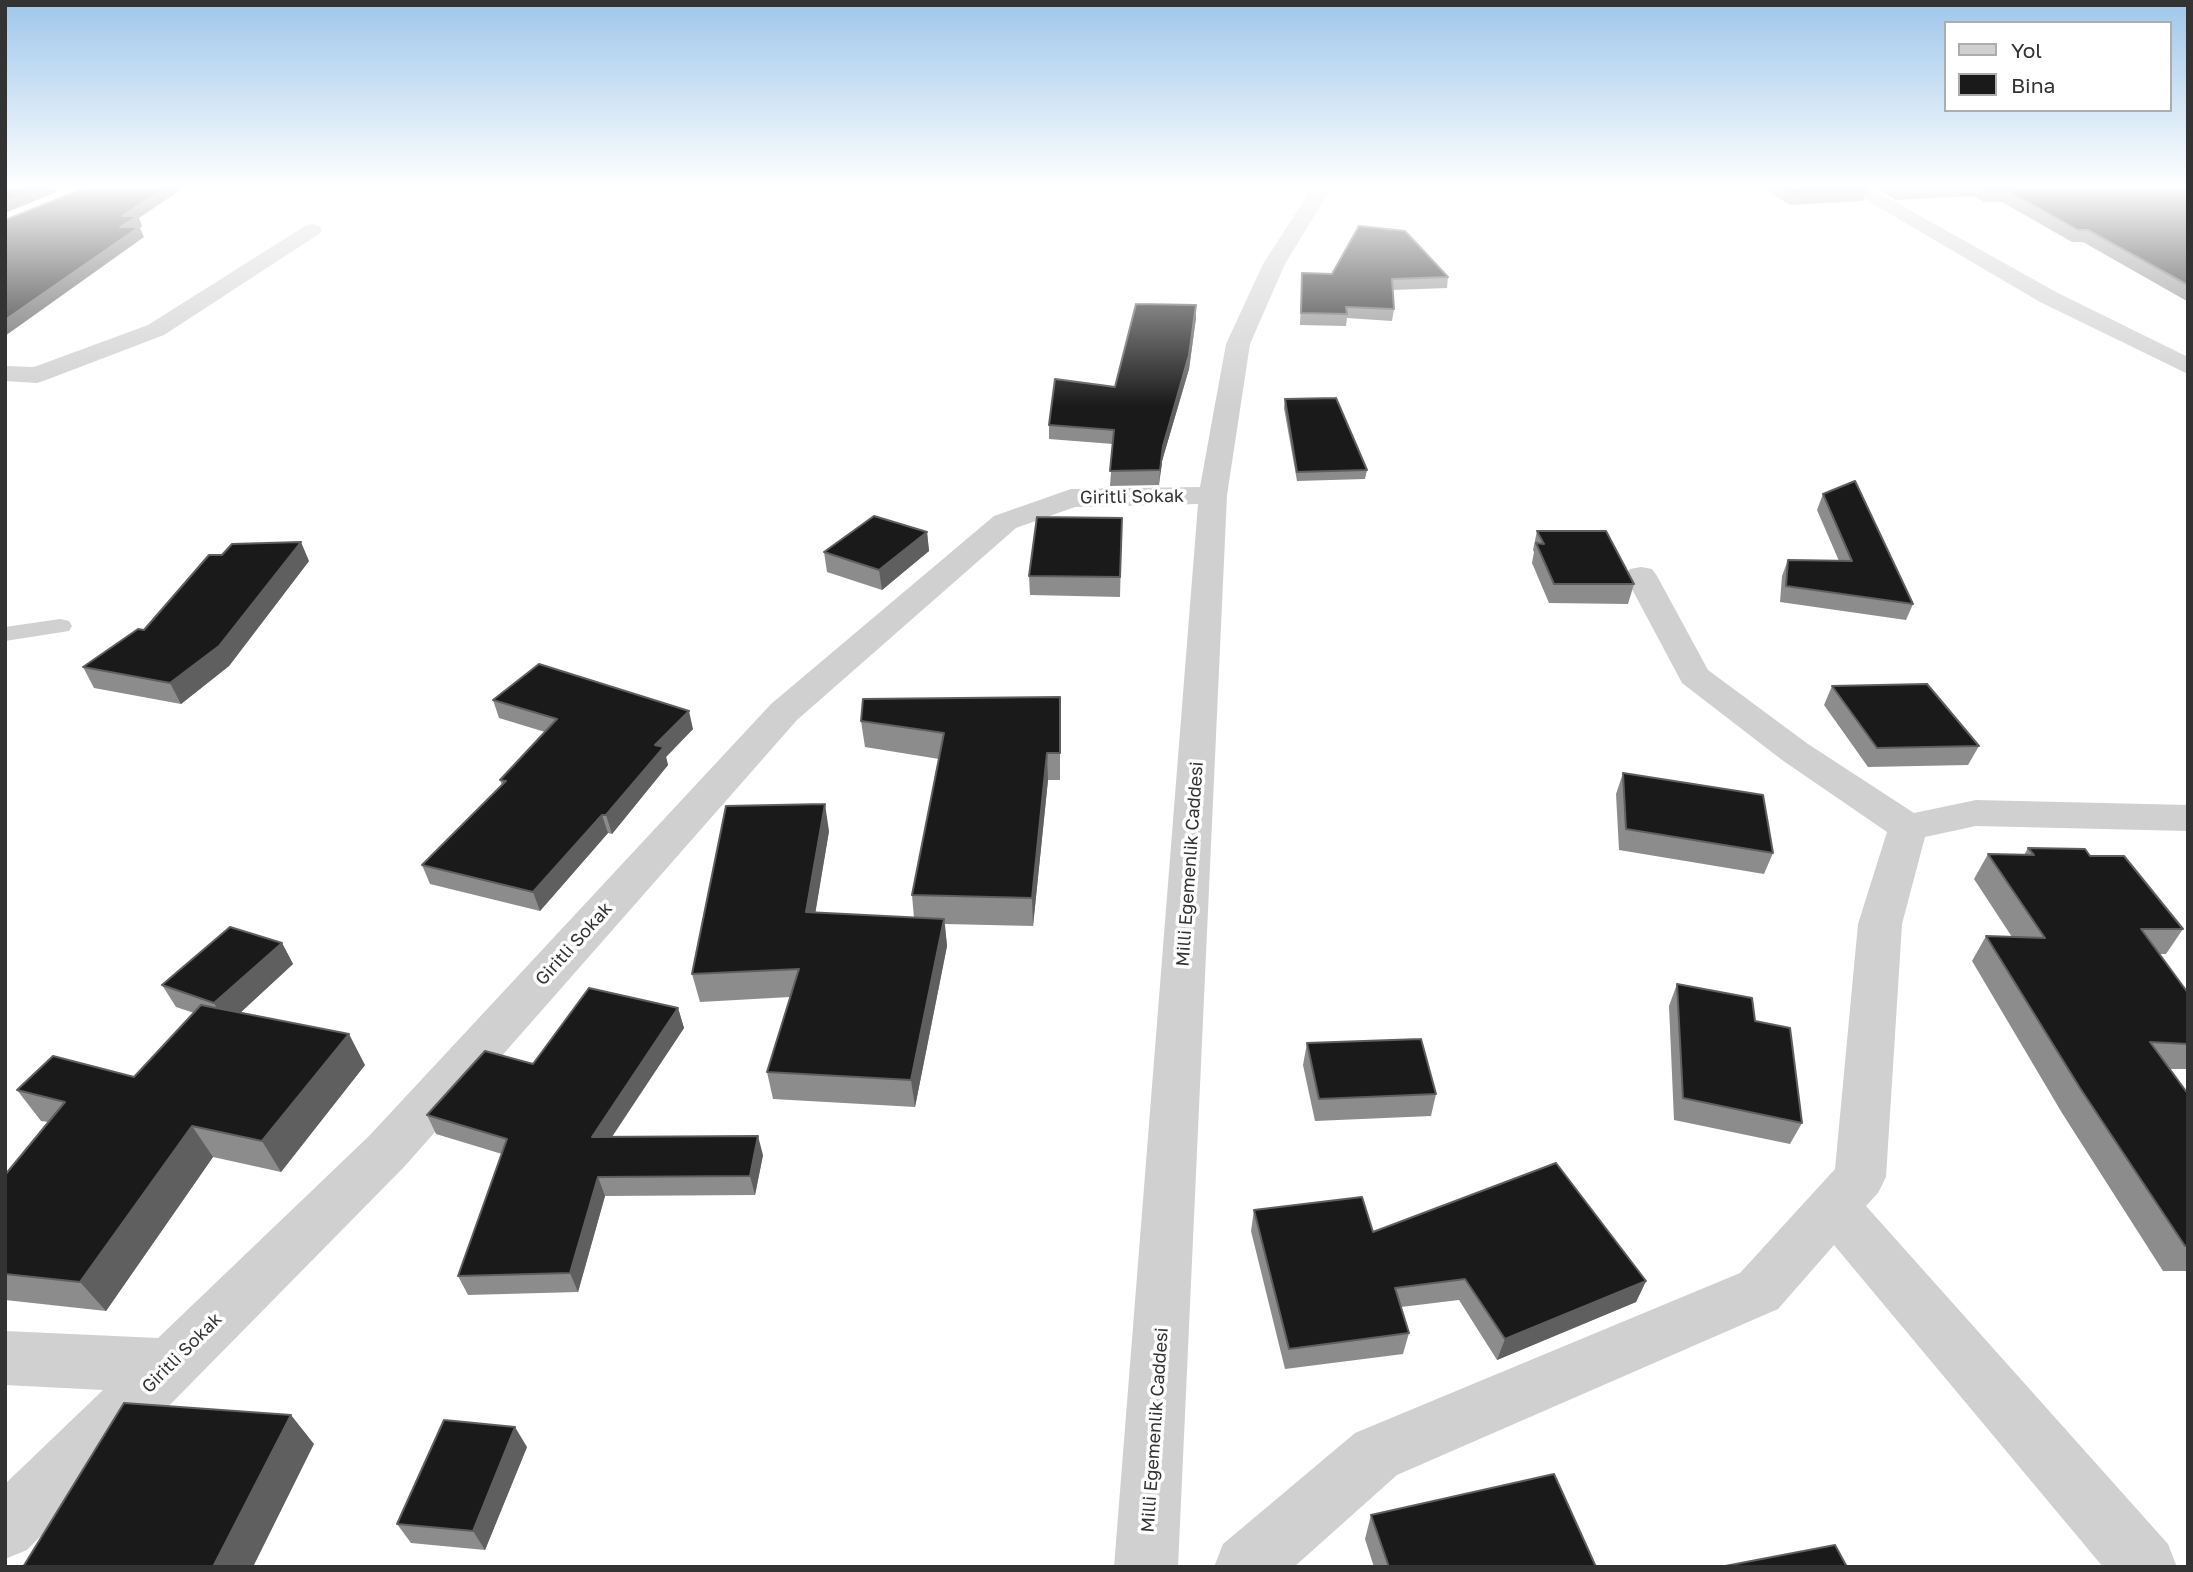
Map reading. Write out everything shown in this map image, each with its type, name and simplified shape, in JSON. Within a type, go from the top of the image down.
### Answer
[{"type":"street","points":[[5,373],[37,375],[156,330],[268,258]]},
{"type":"street","name":"Milli Egemenlik Caddesi","points":[[1146,1567],[1213,495],[1238,344],[1278,258]]},
{"type":"street","points":[[1977,258],[2048,298],[2188,367]]},
{"type":"street","name":"Giritli Sokak","points":[[5,1528],[387,1151],[784,712],[1005,522],[1071,498],[1213,495]]},
{"type":"street","points":[[1641,576],[1694,676],[1795,752],[1908,828],[1976,813],[2188,818]]},
{"type":"street","points":[[1246,1567],[1376,1454],[1759,1291],[1860,1178],[1880,924],[1908,828]]},
{"type":"street","points":[[1834,1207],[2146,1567]]},
{"type":"street","points":[[5,1359],[170,1366]]},
{"type":"lane","points":[[5,634],[61,626]]},
{"type":"building","points":[[5,258],[94,258],[5,320]]},
{"type":"building","points":[[1341,258],[1431,258],[1448,277],[1392,279],[1394,309],[1346,307],[1347,314],[1301,313],[1302,273],[1332,274]]},
{"type":"building","points":[[2140,258],[2188,258],[2188,285]]},
{"type":"building","points":[[1136,304],[1196,305],[1189,355],[1163,446],[1160,470],[1110,471],[1114,430],[1049,425],[1055,379],[1115,387]]},
{"type":"building","points":[[1336,398],[1367,470],[1297,472],[1285,399]]},
{"type":"building","points":[[1855,481],[1913,604],[1786,586],[1788,560],[1852,561],[1823,494]]},
{"type":"building","points":[[874,516],[927,532],[879,570],[824,552]]},
{"type":"building","points":[[1037,517],[1122,518],[1120,577],[1029,576]]},
{"type":"building","points":[[1537,531],[1606,531],[1634,584],[1554,584],[1536,543],[1544,544]]},
{"type":"building","points":[[301,542],[219,646],[170,683],[83,667],[138,629],[144,630],[209,555],[222,555],[232,544]]},
{"type":"building","points":[[539,664],[689,711],[655,745],[664,747],[606,815],[602,815],[533,892],[422,865],[506,781],[500,780],[557,719],[493,700]]},
{"type":"building","points":[[1927,684],[1979,746],[1877,748],[1832,686]]},
{"type":"building","points":[[1060,697],[1060,753],[1047,753],[1032,898],[912,895],[944,733],[861,721],[863,699]]},
{"type":"building","points":[[1623,773],[1763,795],[1773,853],[1626,829]]},
{"type":"building","points":[[825,804],[806,912],[944,919],[911,1080],[767,1072],[799,969],[692,974],[726,806]]},
{"type":"building","points":[[2028,848],[2085,849],[2090,856],[2124,856],[2183,929],[2141,929],[2188,993],[2188,1044],[2150,1042],[2188,1094],[2188,1246],[2185,1246],[2080,1088],[1986,936],[2045,938],[1988,854],[2034,855]]},
{"type":"building","points":[[230,927],[282,943],[214,1003],[162,985]]},
{"type":"building","points":[[1677,984],[1752,998],[1755,1021],[1790,1028],[1802,1123],[1683,1098]]},
{"type":"building","points":[[589,988],[678,1008],[592,1137],[758,1136],[750,1176],[598,1177],[570,1273],[458,1276],[507,1139],[427,1115],[485,1051],[533,1064]]},
{"type":"building","points":[[201,1005],[349,1034],[262,1141],[192,1126],[80,1282],[5,1274],[5,1175],[65,1102],[17,1090],[53,1056],[134,1077]]},
{"type":"building","points":[[1421,1039],[1436,1094],[1319,1099],[1307,1043]]},
{"type":"building","points":[[1556,1163],[1646,1281],[1505,1339],[1465,1279],[1395,1288],[1409,1333],[1289,1349],[1254,1210],[1362,1197],[1373,1232]]},
{"type":"building","points":[[124,1403],[291,1415],[213,1567],[23,1567]]},
{"type":"building","points":[[444,1420],[515,1427],[473,1531],[397,1524]]},
{"type":"building","points":[[1554,1474],[1596,1567],[1389,1567],[1371,1515]]},
{"type":"building","points":[[1835,1545],[1847,1567],[1720,1567]]}]
